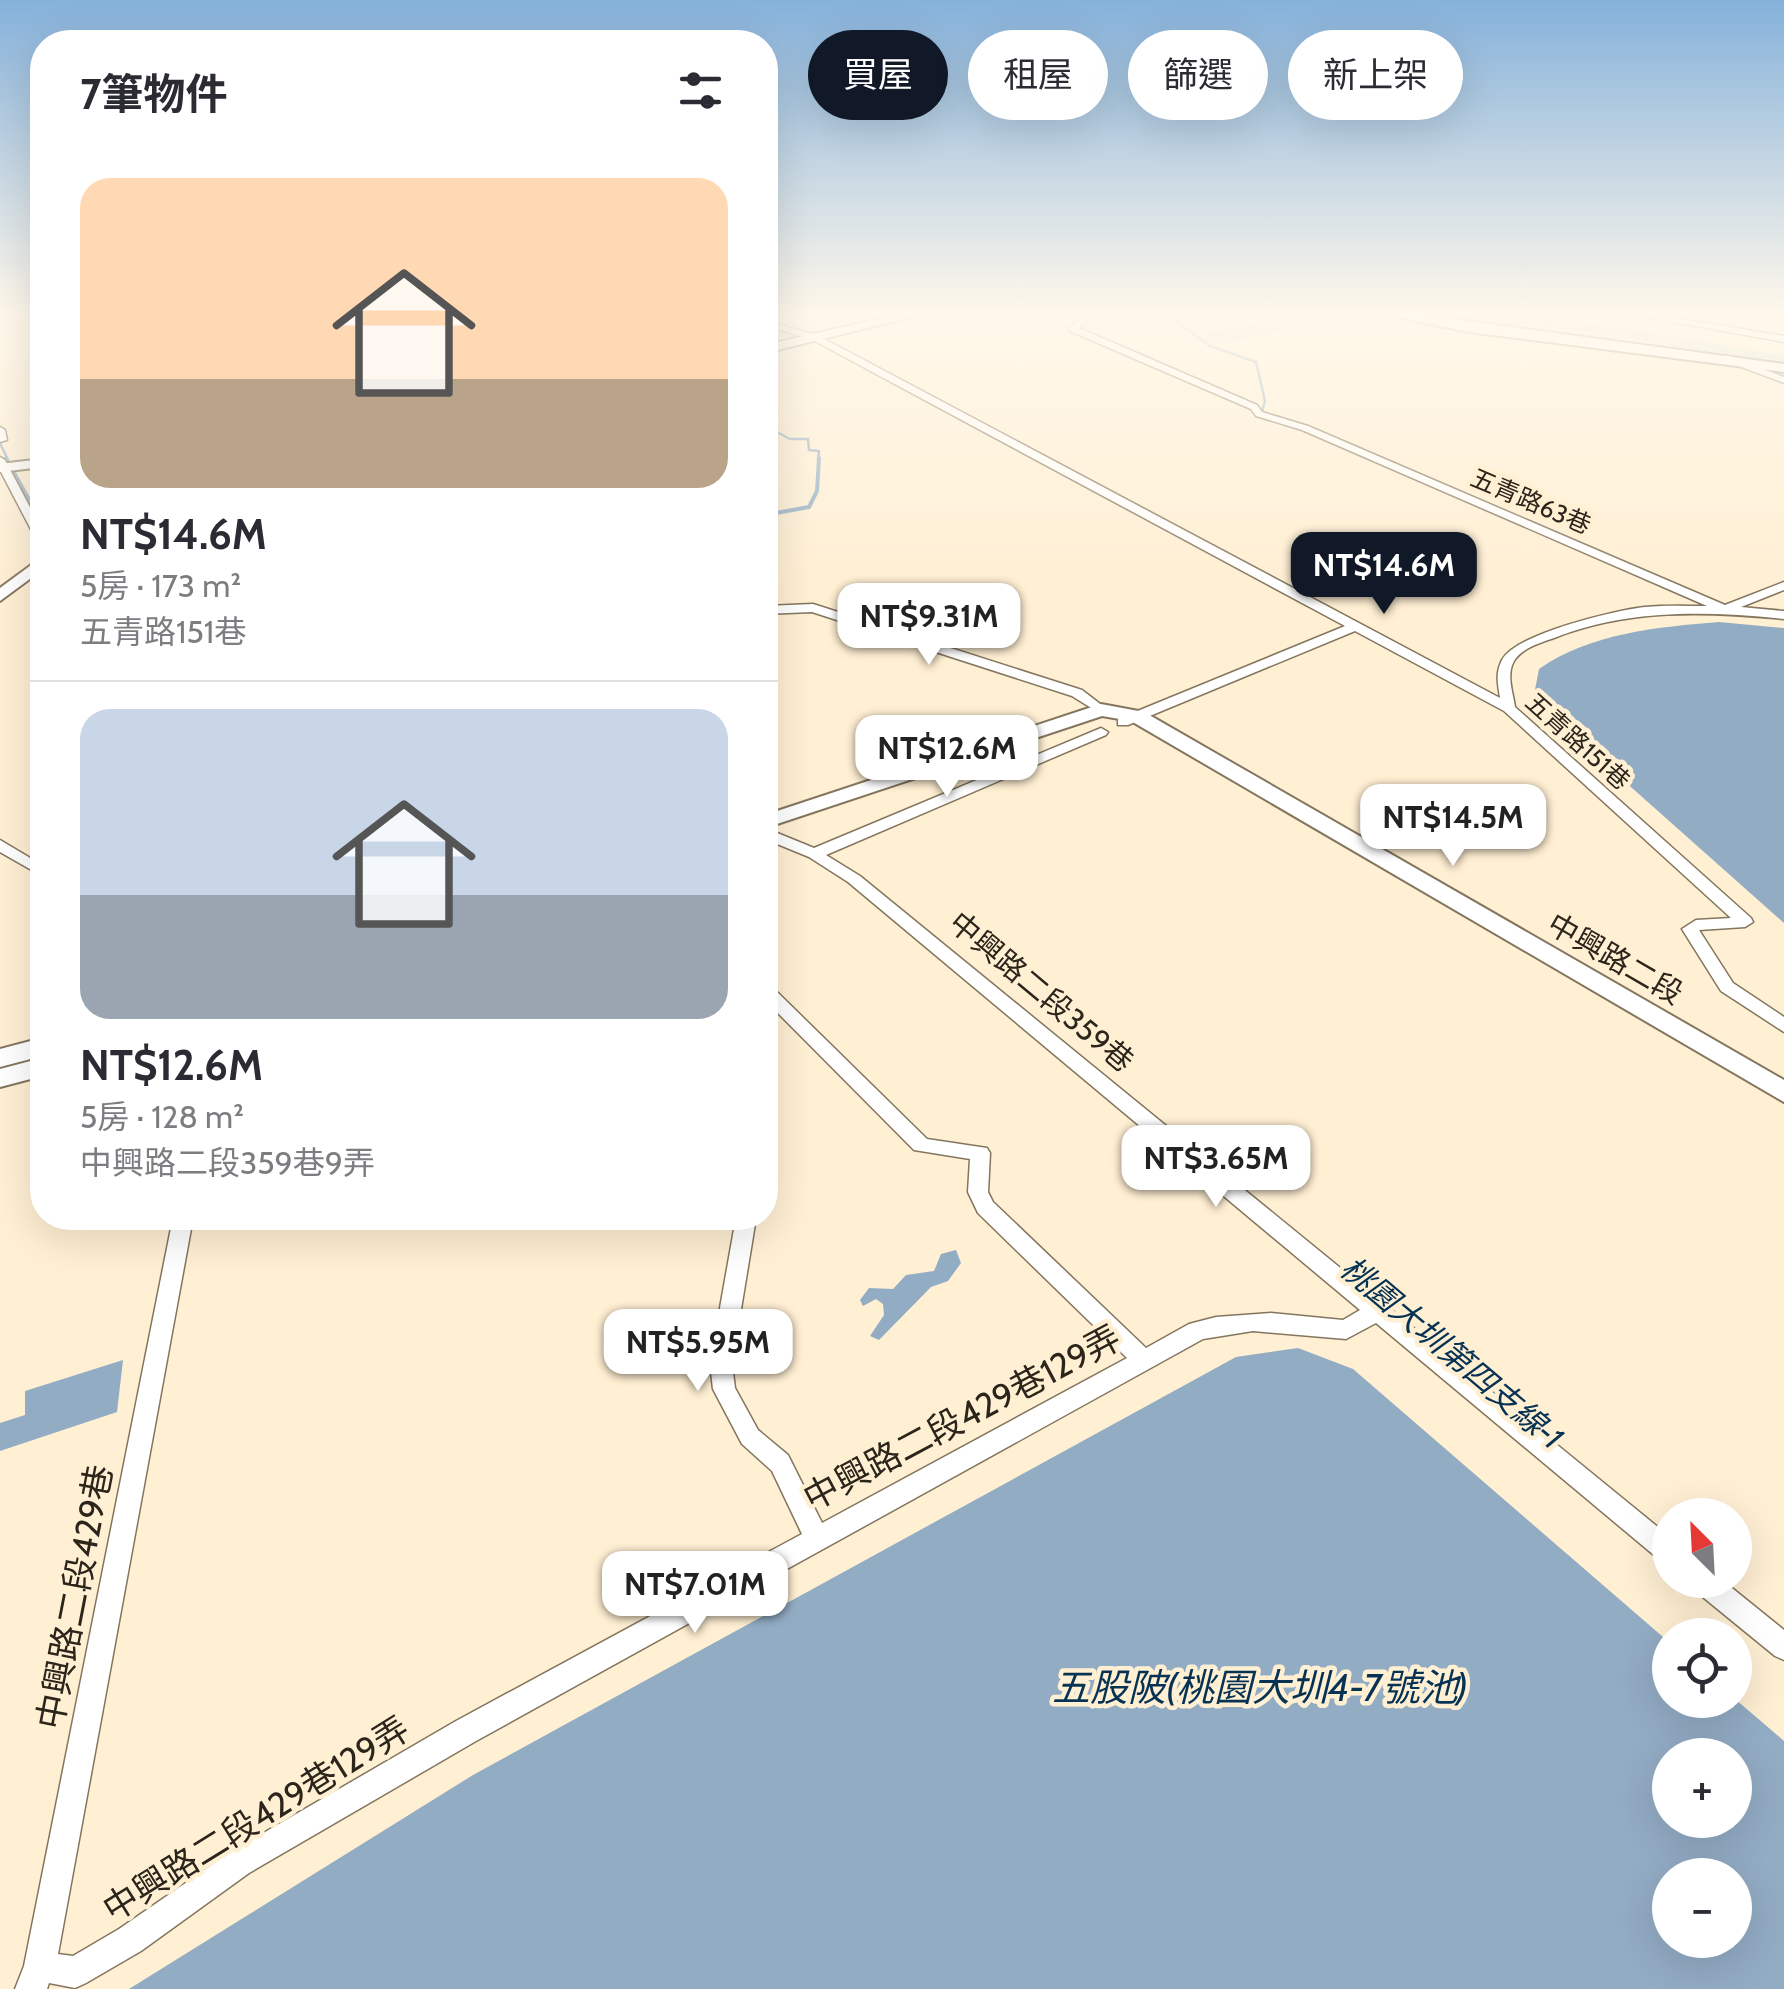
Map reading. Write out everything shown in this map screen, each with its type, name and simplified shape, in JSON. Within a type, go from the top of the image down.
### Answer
[{"type":"street","name":"五青路151巷","points":[[941,405],[1509,708],[1745,922],[1696,924],[1690,929],[1727,987],[1784,1026]]},
{"type":"street","name":"五青路63巷","points":[[1247,405],[1254,412],[1322,436],[1724,609],[1784,615]]},
{"type":"street","points":[[0,430],[4,438],[0,438]]},
{"type":"street","points":[[30,464],[1,465],[30,517]]},
{"type":"street","points":[[0,588],[30,567]]},
{"type":"street","points":[[0,596],[30,569]]},
{"type":"street","points":[[1509,708],[1503,676],[1509,658],[1525,645],[1562,630],[1642,611],[1724,609],[1784,586]]},
{"type":"street","points":[[778,609],[813,608],[1077,693],[1115,720]]},
{"type":"street","points":[[814,854],[1115,720],[1355,626]]},
{"type":"street","points":[[778,831],[1086,725],[1115,720]]},
{"type":"street","name":"中興路二段","points":[[1115,720],[1784,1092]]},
{"type":"street","name":"中興路二段359巷","points":[[778,838],[814,854],[854,880],[1372,1314],[1652,1539]]},
{"type":"street","points":[[0,845],[30,864]]},
{"type":"street","name":"中興路二段","points":[[1451,907],[1784,1110]]},
{"type":"street","points":[[778,1003],[921,1145],[980,1154],[978,1192],[985,1207],[1144,1360]]},
{"type":"street","points":[[0,1058],[30,1050]]},
{"type":"street","points":[[0,1078],[30,1070]]},
{"type":"street","name":"中興路二段429巷","points":[[36,1978],[180,1230]]},
{"type":"street","points":[[744,1230],[721,1364],[724,1389],[750,1437],[787,1475],[816,1536]]},
{"type":"street","name":"中興路二段429巷129弄","points":[[36,1978],[75,1972],[130,1940],[239,1863],[816,1536],[1198,1331],[1232,1320],[1281,1320],[1346,1330],[1372,1314]]},
{"type":"street","points":[[1724,1598],[1784,1648]]},
{"type":"water","points":[[1719,622],[1784,628],[1784,923],[1533,700],[1539,669],[1580,647],[1625,634]]},
{"type":"water","points":[[956,1250],[961,1263],[948,1281],[931,1287],[879,1340],[870,1336],[884,1315],[883,1304],[876,1299],[863,1306],[860,1300],[869,1288],[893,1289],[906,1275],[934,1271],[941,1254]]},
{"type":"water","name":"五股陂(桃園大圳4-7號池)","points":[[1298,1348],[1353,1369],[1652,1627],[1652,1718],[1752,1718],[1752,1714],[1784,1741],[1784,1989],[129,1989],[473,1775],[1236,1357]]},
{"type":"water","points":[[123,1360],[117,1412],[0,1451],[0,1423],[25,1415],[25,1391]]},
{"type":"waterway","points":[[1262,411],[1264,405]]},
{"type":"waterway","points":[[778,433],[790,439],[808,439],[809,450],[819,451],[818,460]]},
{"type":"waterway","name":"桃園大圳第四支線-1","points":[[0,443],[8,460]]},
{"type":"waterway","name":"桃園大圳第四支線-1","points":[[6,458],[10,466]]},
{"type":"waterway","points":[[778,513],[809,507],[817,491],[819,458]]},
{"type":"waterway","name":"桃園大圳第四支線-1","points":[[12,469],[30,501]]}]
